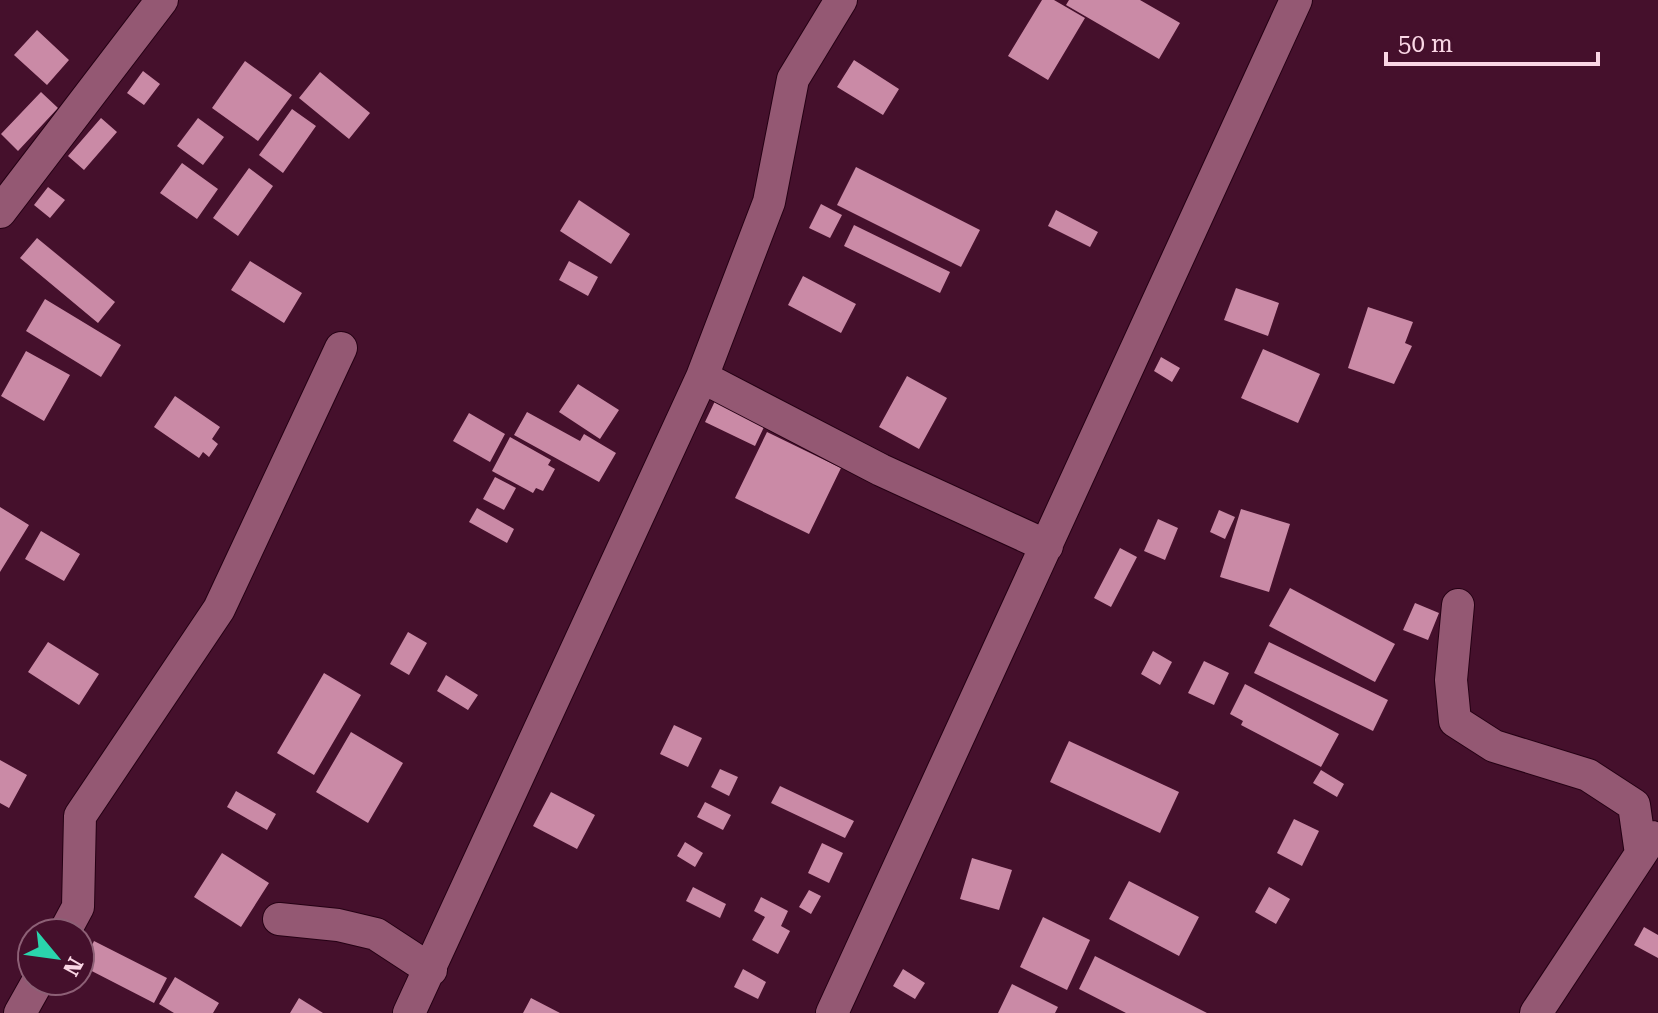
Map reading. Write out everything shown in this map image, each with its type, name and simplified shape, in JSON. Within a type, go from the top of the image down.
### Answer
[{"type":"street","points":[[0,212],[162,0]]},
{"type":"street","points":[[409,1013],[702,377],[769,202],[793,79],[841,0]]},
{"type":"street","points":[[832,1013],[1296,0]]},
{"type":"street","points":[[73,917],[78,907],[80,816],[219,609],[341,348]]},
{"type":"street","points":[[702,377],[881,470],[1047,546]]},
{"type":"street","points":[[1458,605],[1451,680],[1455,721],[1494,746],[1588,775],[1634,805],[1649,841],[1536,1013]]},
{"type":"street","points":[[279,919],[338,925],[376,934],[431,970]]},
{"type":"building","points":[[1042,0],[1054,0],[1085,18],[1048,80],[1008,56]]},
{"type":"building","points":[[1069,0],[1140,0],[1180,23],[1159,59],[1066,5]]},
{"type":"building","points":[[37,30],[69,60],[47,85],[14,55]]},
{"type":"building","points":[[854,60],[899,89],[883,115],[837,87]]},
{"type":"building","points":[[245,61],[292,95],[258,141],[212,108]]},
{"type":"building","points":[[143,71],[160,84],[144,105],[127,93]]},
{"type":"building","points":[[320,72],[370,113],[349,139],[299,98]]},
{"type":"building","points":[[41,92],[58,108],[18,151],[1,134]]},
{"type":"building","points":[[292,109],[316,126],[283,173],[259,155]]},
{"type":"building","points":[[101,118],[117,132],[84,170],[68,156]]},
{"type":"building","points":[[198,118],[224,137],[203,165],[177,146]]},
{"type":"building","points":[[182,163],[218,189],[197,219],[160,193]]},
{"type":"building","points":[[856,167],[980,230],[961,267],[837,205]]},
{"type":"building","points":[[249,168],[273,186],[238,236],[213,218]]},
{"type":"building","points":[[48,187],[65,200],[50,218],[34,205]]},
{"type":"building","points":[[579,200],[630,234],[611,264],[560,231]]},
{"type":"building","points":[[821,204],[842,215],[830,238],[809,228]]},
{"type":"building","points":[[1056,210],[1098,232],[1090,247],[1048,226]]},
{"type":"building","points":[[854,225],[950,272],[940,293],[844,246]]},
{"type":"building","points":[[37,238],[115,302],[98,323],[20,258]]},
{"type":"building","points":[[250,261],[302,293],[284,323],[231,290]]},
{"type":"building","points":[[569,261],[598,277],[588,296],[559,280]]},
{"type":"building","points":[[803,276],[856,304],[841,333],[788,305]]},
{"type":"building","points":[[1236,288],[1279,303],[1268,336],[1224,320]]},
{"type":"building","points":[[45,299],[121,345],[101,377],[26,331]]},
{"type":"building","points":[[1368,307],[1413,322],[1405,343],[1412,346],[1394,384],[1348,368]]},
{"type":"building","points":[[1263,349],[1320,374],[1298,423],[1241,398]]},
{"type":"building","points":[[26,351],[70,375],[44,421],[1,396]]},
{"type":"building","points":[[1161,357],[1180,368],[1172,382],[1154,371]]},
{"type":"building","points":[[907,376],[947,398],[919,449],[879,427]]},
{"type":"building","points":[[578,384],[619,410],[600,439],[559,412]]},
{"type":"building","points":[[175,396],[220,427],[212,439],[218,444],[209,457],[203,452],[199,458],[154,427]]},
{"type":"building","points":[[715,401],[765,425],[755,446],[705,422]]},
{"type":"building","points":[[527,412],[580,441],[584,434],[616,453],[599,482],[514,435]]},
{"type":"building","points":[[469,413],[505,434],[490,462],[453,441]]},
{"type":"building","points":[[767,432],[841,468],[809,534],[735,498]]},
{"type":"building","points":[[510,437],[551,460],[548,465],[555,469],[543,491],[536,488],[533,493],[492,471]]},
{"type":"building","points":[[495,477],[516,488],[504,510],[483,499]]},
{"type":"building","points":[[0,507],[29,525],[0,572]]},
{"type":"building","points":[[477,508],[514,529],[507,543],[469,522]]},
{"type":"building","points":[[1241,509],[1290,524],[1269,592],[1220,577]]},
{"type":"building","points":[[1219,510],[1235,517],[1225,539],[1210,532]]},
{"type":"building","points":[[1158,519],[1178,528],[1165,560],[1144,551]]},
{"type":"building","points":[[41,531],[80,554],[64,581],[25,559]]},
{"type":"building","points":[[1120,548],[1137,557],[1111,607],[1094,598]]},
{"type":"building","points":[[1290,588],[1395,644],[1375,682],[1269,626]]},
{"type":"building","points":[[1415,603],[1439,613],[1428,640],[1403,630]]},
{"type":"building","points":[[408,632],[427,643],[409,675],[390,664]]},
{"type":"building","points":[[48,642],[99,674],[79,705],[28,672]]},
{"type":"building","points":[[1269,642],[1388,700],[1373,731],[1254,673]]},
{"type":"building","points":[[1153,651],[1172,662],[1160,685],[1141,674]]},
{"type":"building","points":[[1204,661],[1229,673],[1214,705],[1188,693]]},
{"type":"building","points":[[324,673],[361,695],[314,775],[277,753]]},
{"type":"building","points":[[446,675],[478,695],[468,710],[437,691]]},
{"type":"building","points":[[1245,684],[1339,734],[1321,767],[1241,725],[1243,721],[1230,714]]},
{"type":"building","points":[[674,725],[702,738],[688,767],[660,754]]},
{"type":"building","points":[[351,732],[403,763],[368,823],[316,792]]},
{"type":"building","points":[[1069,741],[1179,792],[1160,833],[1050,782]]},
{"type":"building","points":[[0,760],[27,775],[9,808],[0,803]]},
{"type":"building","points":[[720,769],[738,777],[729,796],[711,787]]},
{"type":"building","points":[[1321,770],[1344,784],[1337,797],[1313,783]]},
{"type":"building","points":[[780,786],[854,821],[845,838],[771,803]]},
{"type":"building","points":[[236,791],[276,814],[267,830],[227,807]]},
{"type":"building","points":[[551,792],[595,815],[577,849],[533,826]]},
{"type":"building","points":[[705,802],[731,815],[723,830],[697,817]]},
{"type":"building","points":[[1294,819],[1319,831],[1302,866],[1277,853]]},
{"type":"building","points":[[685,842],[703,853],[695,867],[677,856]]},
{"type":"building","points":[[822,843],[843,853],[829,883],[808,873]]},
{"type":"building","points":[[222,853],[269,883],[241,927],[194,897]]},
{"type":"building","points":[[972,858],[1012,870],[999,910],[960,899]]},
{"type":"building","points":[[1129,881],[1199,917],[1179,956],[1109,919]]},
{"type":"building","points":[[693,887],[726,904],[720,918],[686,901]]},
{"type":"building","points":[[1269,887],[1290,899],[1276,924],[1255,912]]},
{"type":"building","points":[[809,890],[821,896],[811,914],[799,907]]},
{"type":"building","points":[[761,897],[788,911],[781,926],[790,931],[778,954],[752,940],[765,917],[754,911]]},
{"type":"building","points":[[1043,917],[1090,940],[1067,990],[1020,967]]},
{"type":"building","points":[[1644,927],[1658,935],[1658,958],[1634,945]]},
{"type":"building","points":[[96,942],[167,978],[154,1003],[96,973]]},
{"type":"building","points":[[1095,956],[1207,1013],[1126,1013],[1079,989]]},
{"type":"building","points":[[743,969],[766,982],[758,999],[734,987]]},
{"type":"building","points":[[903,969],[925,983],[915,999],[893,986]]},
{"type":"building","points":[[175,977],[219,1003],[213,1013],[174,1013],[159,1004]]},
{"type":"building","points":[[1012,984],[1058,1007],[1055,1013],[998,1013]]},
{"type":"building","points":[[299,998],[323,1013],[290,1013]]},
{"type":"building","points":[[531,998],[560,1013],[523,1013]]}]
